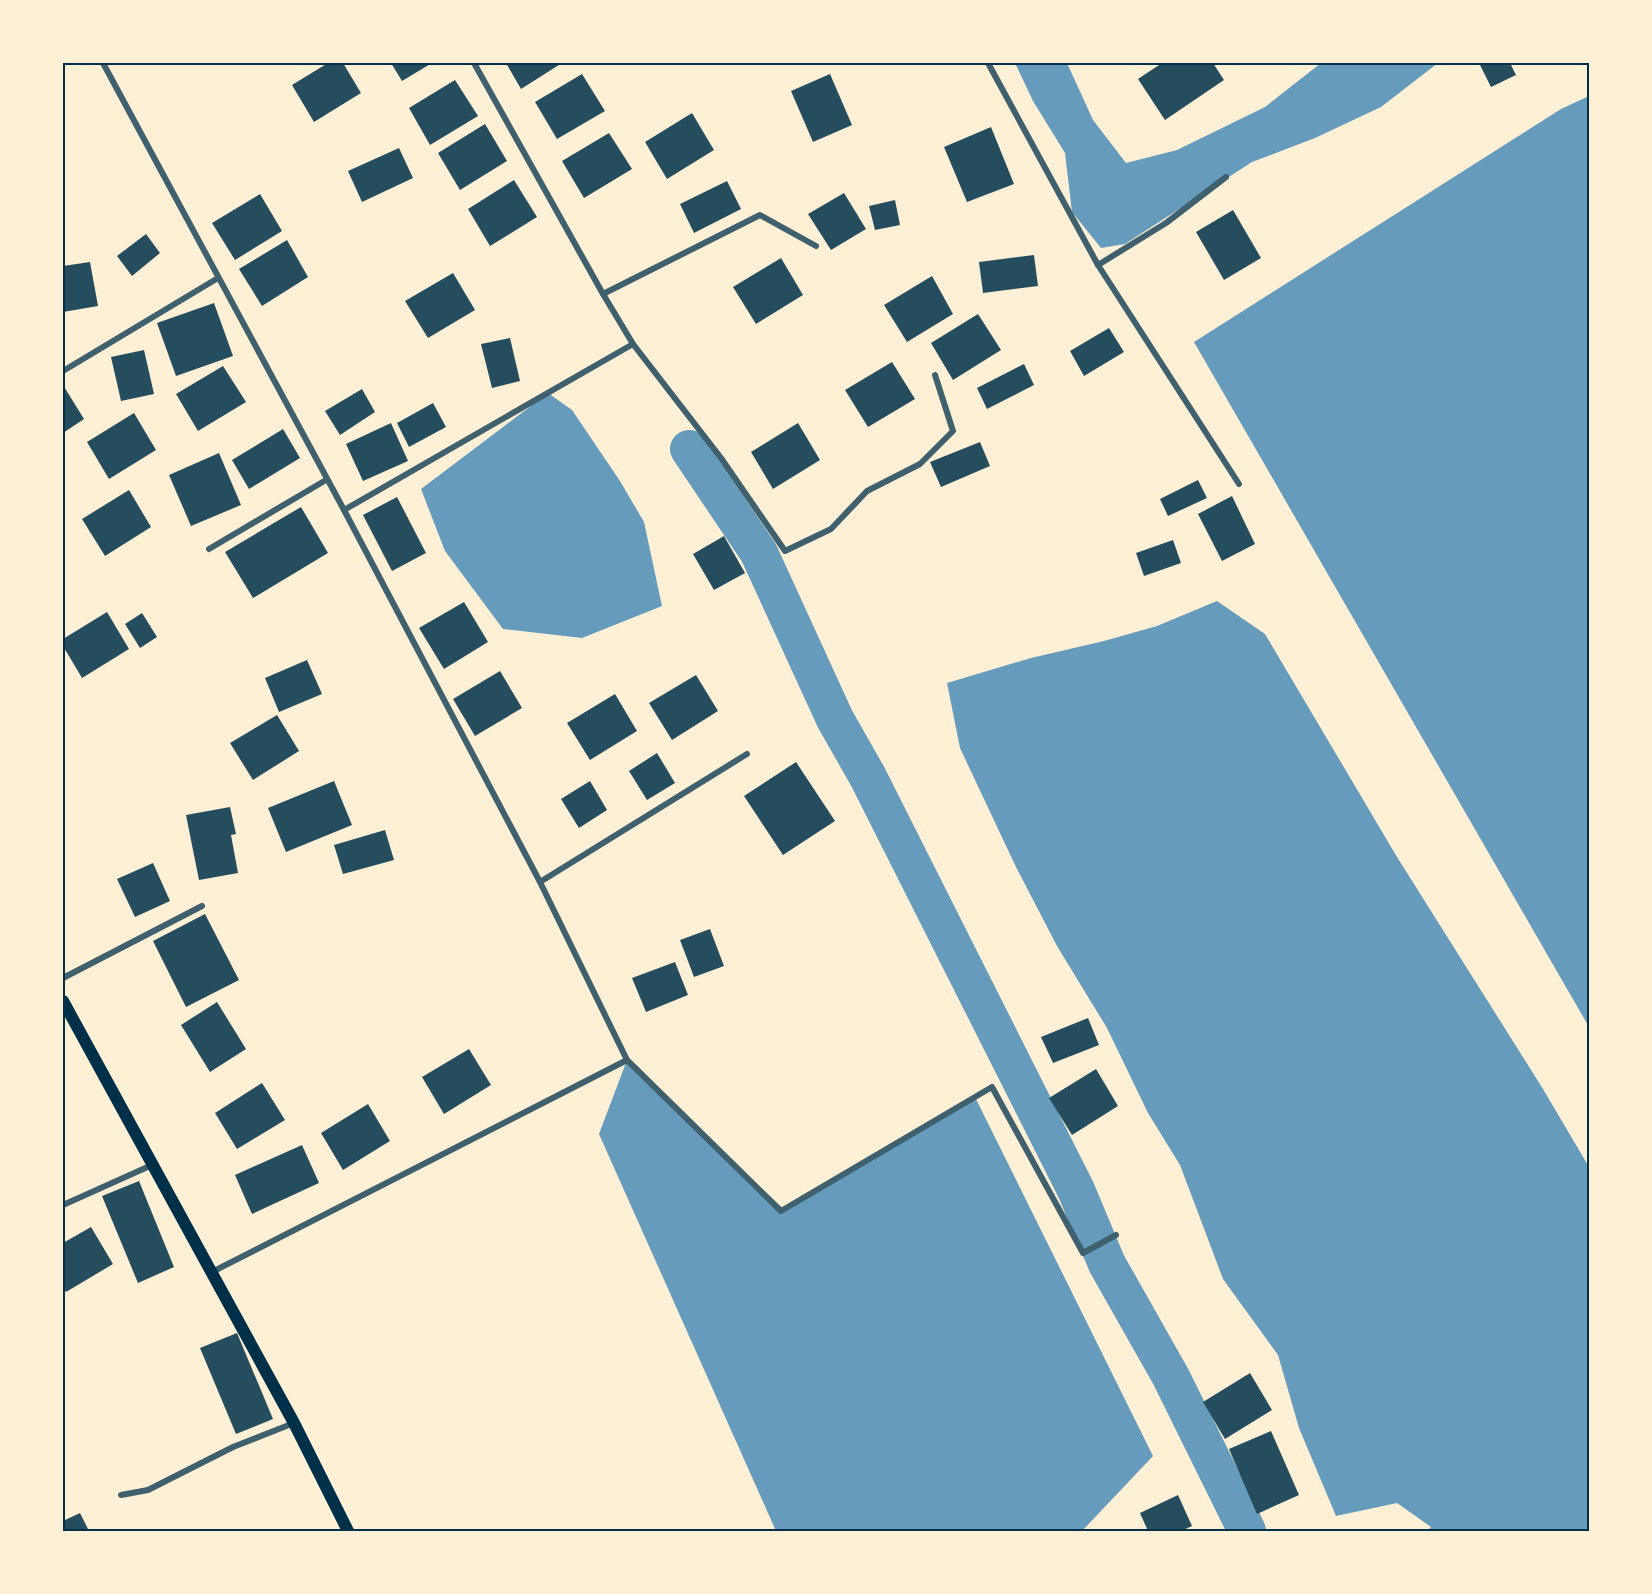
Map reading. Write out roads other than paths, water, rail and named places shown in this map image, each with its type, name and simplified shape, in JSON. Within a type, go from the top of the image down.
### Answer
[{"type":"main road","points":[[63,1000],[294,1423],[348,1531]]},
{"type":"street","points":[[103,63],[344,510],[540,882],[627,1060],[781,1211],[992,1087],[1083,1253],[1116,1235]]},
{"type":"street","points":[[474,63],[633,344],[721,458],[785,551],[831,529],[867,491],[920,464],[954,431],[935,375]]},
{"type":"street","points":[[988,63],[1098,265],[1239,484]]},
{"type":"street","points":[[1098,265],[1166,223],[1226,177]]},
{"type":"street","points":[[603,294],[760,215],[816,246]]},
{"type":"street","points":[[63,371],[218,278]]},
{"type":"street","points":[[344,510],[633,344]]},
{"type":"street","points":[[209,549],[326,480]]},
{"type":"street","points":[[540,882],[747,754]]},
{"type":"street","points":[[63,978],[202,906]]},
{"type":"street","points":[[212,1272],[627,1060]]},
{"type":"street","points":[[63,1205],[153,1165]]},
{"type":"street","points":[[121,1496],[148,1490],[233,1447],[294,1423]]},
{"type":"water","points":[[1015,63],[1067,63],[1093,120],[1126,163],[1177,150],[1265,107],[1321,63],[1438,63],[1381,107],[1315,138],[1252,162],[1125,244],[1101,248],[1072,212],[1065,153],[1033,101]]},
{"type":"water","points":[[1589,96],[1589,1027],[1194,342],[1561,109]]},
{"type":"water","points":[[548,393],[572,410],[620,481],[644,522],[662,606],[582,638],[503,629],[445,551],[421,489]]},
{"type":"water","points":[[1217,601],[1265,634],[1397,857],[1543,1089],[1589,1167],[1589,1531],[1427,1531],[1431,1527],[1397,1503],[1336,1516],[1299,1428],[1278,1355],[1223,1279],[1180,1165],[1148,1113],[1107,1028],[1057,946],[1016,867],[960,748],[947,683],[1031,658],[1157,626]]},
{"type":"water","points":[[627,1060],[781,1211],[975,1097],[1153,1456],[1082,1531],[776,1531],[599,1134]]},
{"type":"waterway","points":[[689,449],[759,553],[835,719],[868,777],[1076,1190],[1107,1264],[1171,1377],[1247,1531]]}]
